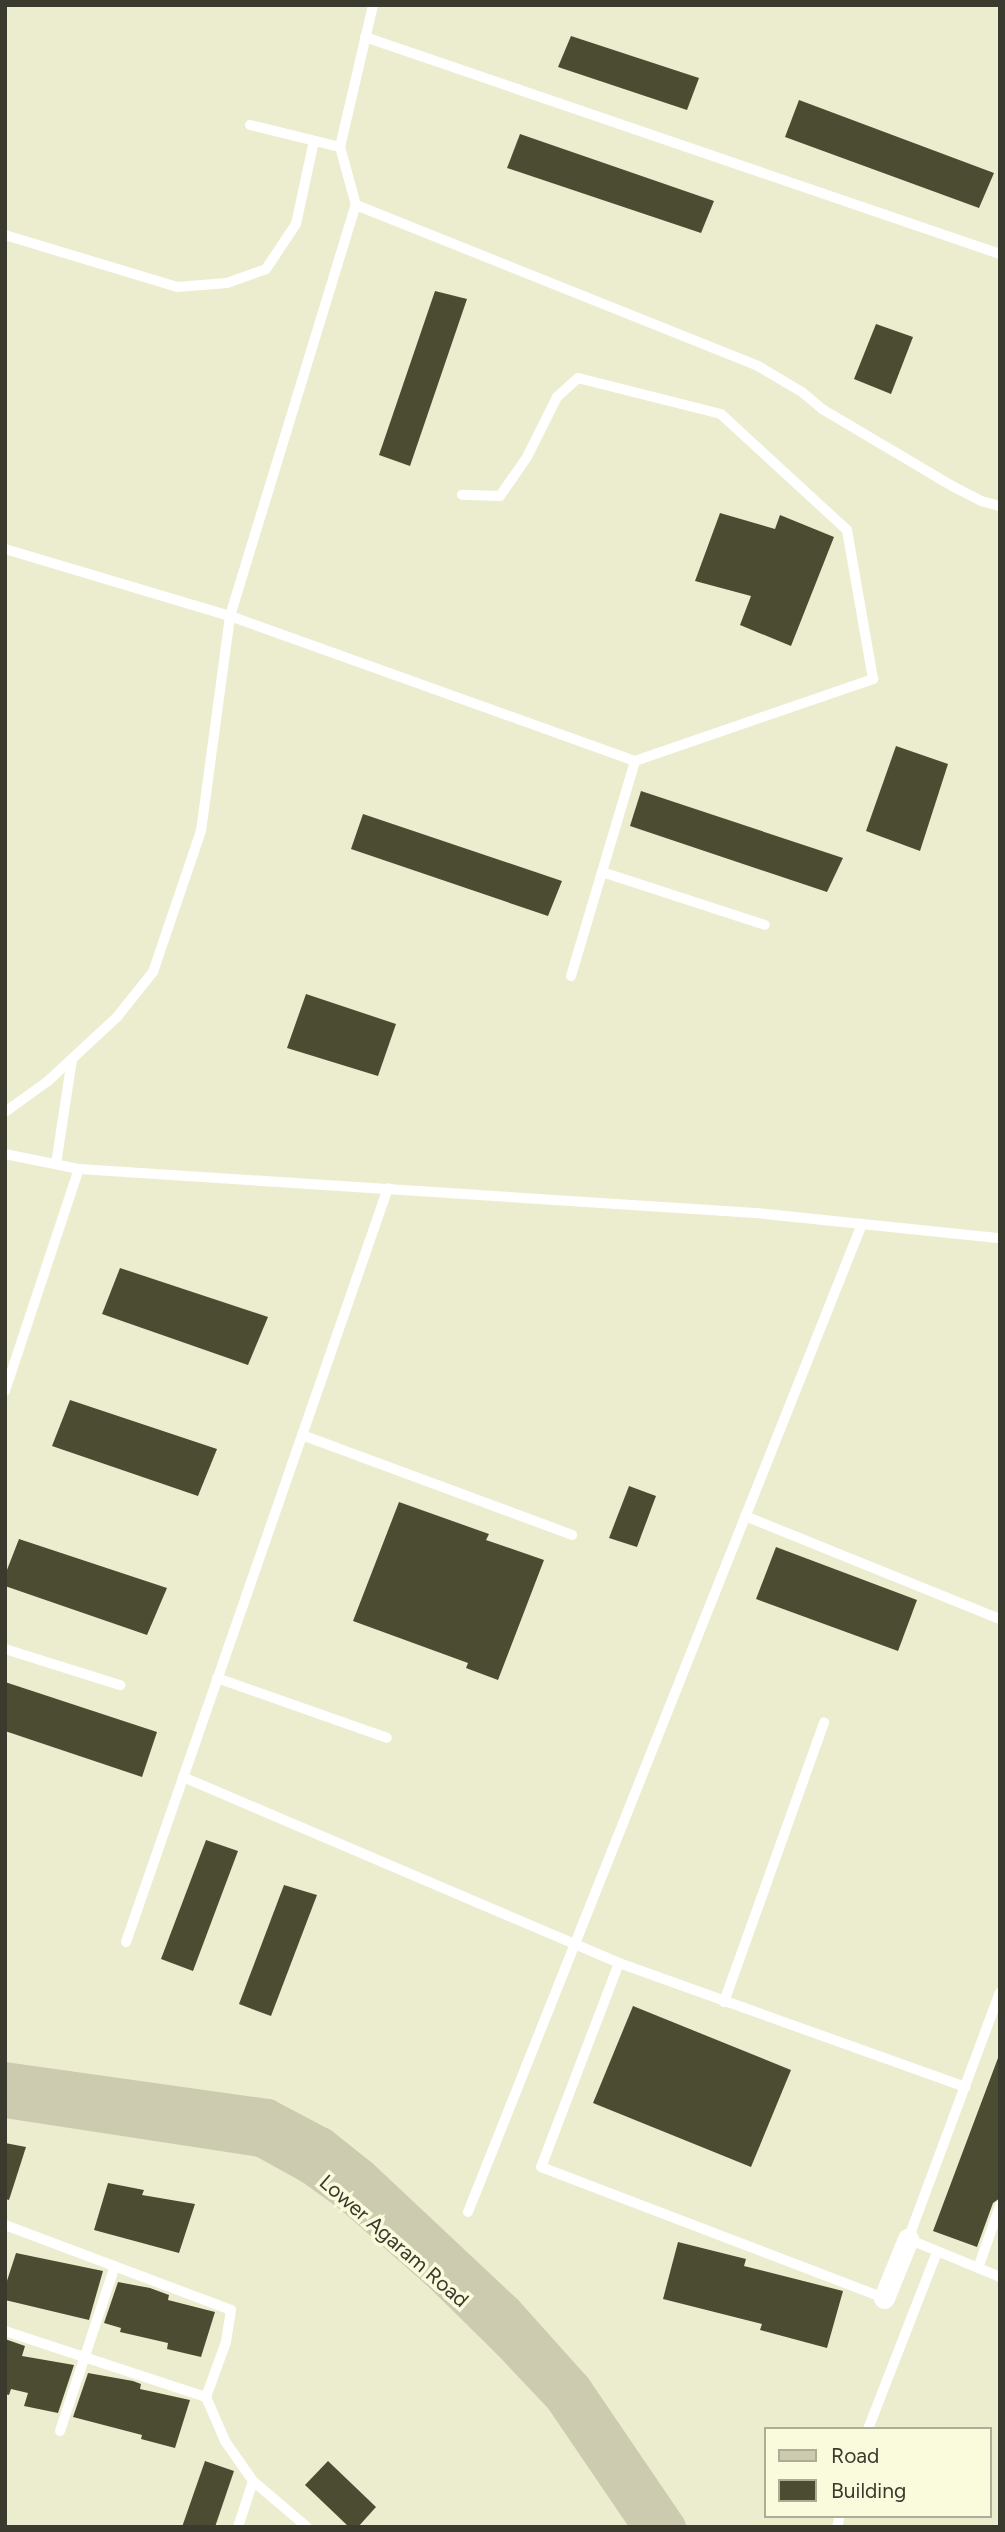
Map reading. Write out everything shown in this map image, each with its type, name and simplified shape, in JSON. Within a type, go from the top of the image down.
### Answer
[{"type":"main road","name":"Lower Agaram Road","points":[[5,2077],[268,2114],[323,2143],[362,2174],[462,2266],[507,2310],[576,2387],[661,2525]]},
{"type":"main road","name":"Lower Agaram Road","points":[[5,2103],[261,2142],[310,2169],[349,2197],[440,2277],[515,2351],[560,2399],[661,2525]]},
{"type":"street","points":[[884,2298],[908,2239]]},
{"type":"lane","points":[[5,1112],[48,1081],[117,1017],[153,972],[201,831],[230,616],[356,205],[340,147],[373,5]]},
{"type":"lane","points":[[365,37],[1000,254]]},
{"type":"lane","points":[[250,125],[340,147]]},
{"type":"lane","points":[[5,235],[177,287],[227,283],[266,269],[296,224],[314,141]]},
{"type":"lane","points":[[356,205],[758,366],[802,392],[822,409],[954,487],[981,501],[1000,506]]},
{"type":"lane","points":[[5,549],[230,616],[635,761],[873,679],[847,530],[720,414],[578,378],[557,397],[527,457],[500,496],[462,495]]},
{"type":"lane","points":[[571,976],[635,761]]},
{"type":"lane","points":[[602,872],[765,925]]},
{"type":"lane","points":[[56,1164],[72,1059]]},
{"type":"lane","points":[[5,1154],[79,1169],[756,1213],[1000,1238]]},
{"type":"lane","points":[[5,1391],[79,1169]]},
{"type":"lane","points":[[126,1942],[388,1188]]},
{"type":"lane","points":[[468,2213],[862,1224]]},
{"type":"lane","points":[[302,1435],[572,1535]]},
{"type":"lane","points":[[745,1516],[1000,1619]]},
{"type":"lane","points":[[5,1649],[120,1685]]},
{"type":"lane","points":[[217,1678],[387,1738]]},
{"type":"lane","points":[[724,2002],[824,1722]]},
{"type":"lane","points":[[183,1777],[619,1963],[965,2087]]},
{"type":"lane","points":[[619,1963],[541,2167],[884,2298]]},
{"type":"lane","points":[[1000,1992],[908,2239],[1000,2277]]},
{"type":"lane","points":[[978,2268],[1000,2206]]},
{"type":"lane","points":[[5,2225],[231,2310],[226,2342],[206,2397],[225,2441],[253,2481],[307,2527]]},
{"type":"lane","points":[[869,2427],[937,2252]]},
{"type":"lane","points":[[60,2431],[115,2266]]},
{"type":"lane","points":[[5,2331],[206,2397]]},
{"type":"lane","points":[[239,2527],[253,2481]]},
{"type":"building","points":[[571,36],[699,78],[687,110],[558,67]]},
{"type":"building","points":[[799,100],[994,173],[979,208],[785,137]]},
{"type":"building","points":[[520,134],[714,201],[701,233],[507,168]]},
{"type":"building","points":[[435,291],[467,299],[410,466],[379,455]]},
{"type":"building","points":[[876,324],[913,337],[891,394],[854,379]]},
{"type":"building","points":[[720,513],[775,529],[780,515],[834,537],[791,646],[740,625],[751,596],[695,581]]},
{"type":"building","points":[[896,746],[948,764],[920,851],[866,831]]},
{"type":"building","points":[[641,791],[843,858],[827,892],[630,826]]},
{"type":"building","points":[[363,814],[562,881],[548,916],[351,849]]},
{"type":"building","points":[[306,994],[396,1024],[378,1076],[287,1048]]},
{"type":"building","points":[[120,1268],[268,1317],[248,1365],[102,1314]]},
{"type":"building","points":[[70,1400],[217,1449],[198,1496],[52,1446]]},
{"type":"building","points":[[629,1486],[656,1496],[637,1547],[609,1538]]},
{"type":"building","points":[[399,1502],[489,1534],[486,1540],[544,1560],[498,1680],[466,1668],[468,1663],[353,1621]]},
{"type":"building","points":[[19,1539],[167,1588],[147,1635],[5,1586],[5,1575]]},
{"type":"building","points":[[776,1547],[917,1600],[898,1651],[756,1599]]},
{"type":"building","points":[[5,1682],[157,1732],[142,1777],[5,1731]]},
{"type":"building","points":[[206,1840],[238,1851],[193,1971],[161,1959]]},
{"type":"building","points":[[284,1885],[317,1895],[271,2016],[239,2004]]},
{"type":"building","points":[[633,2006],[791,2070],[751,2167],[593,2103]]},
{"type":"building","points":[[998,2058],[1000,2198],[993,2203],[977,2247],[933,2231]]},
{"type":"building","points":[[5,2143],[26,2147],[9,2200],[5,2199]]},
{"type":"building","points":[[108,2183],[144,2190],[142,2195],[195,2204],[179,2253],[94,2230]]},
{"type":"building","points":[[678,2242],[746,2259],[744,2266],[843,2291],[827,2348],[760,2330],[762,2324],[663,2299]]},
{"type":"building","points":[[16,2253],[103,2271],[89,2320],[5,2300],[5,2287]]},
{"type":"building","points":[[118,2282],[150,2288],[169,2295],[168,2300],[215,2312],[201,2357],[167,2349],[168,2343],[120,2332],[121,2328],[104,2323]]},
{"type":"building","points":[[5,2339],[25,2346],[22,2356],[74,2365],[58,2413],[24,2406],[28,2393],[11,2389],[9,2395],[5,2394]]},
{"type":"building","points":[[88,2373],[133,2381],[141,2384],[140,2389],[190,2400],[175,2448],[141,2439],[142,2435],[73,2417]]},
{"type":"building","points":[[205,2461],[234,2471],[215,2527],[182,2527]]},
{"type":"building","points":[[328,2461],[376,2507],[358,2527],[349,2527],[305,2485]]}]
